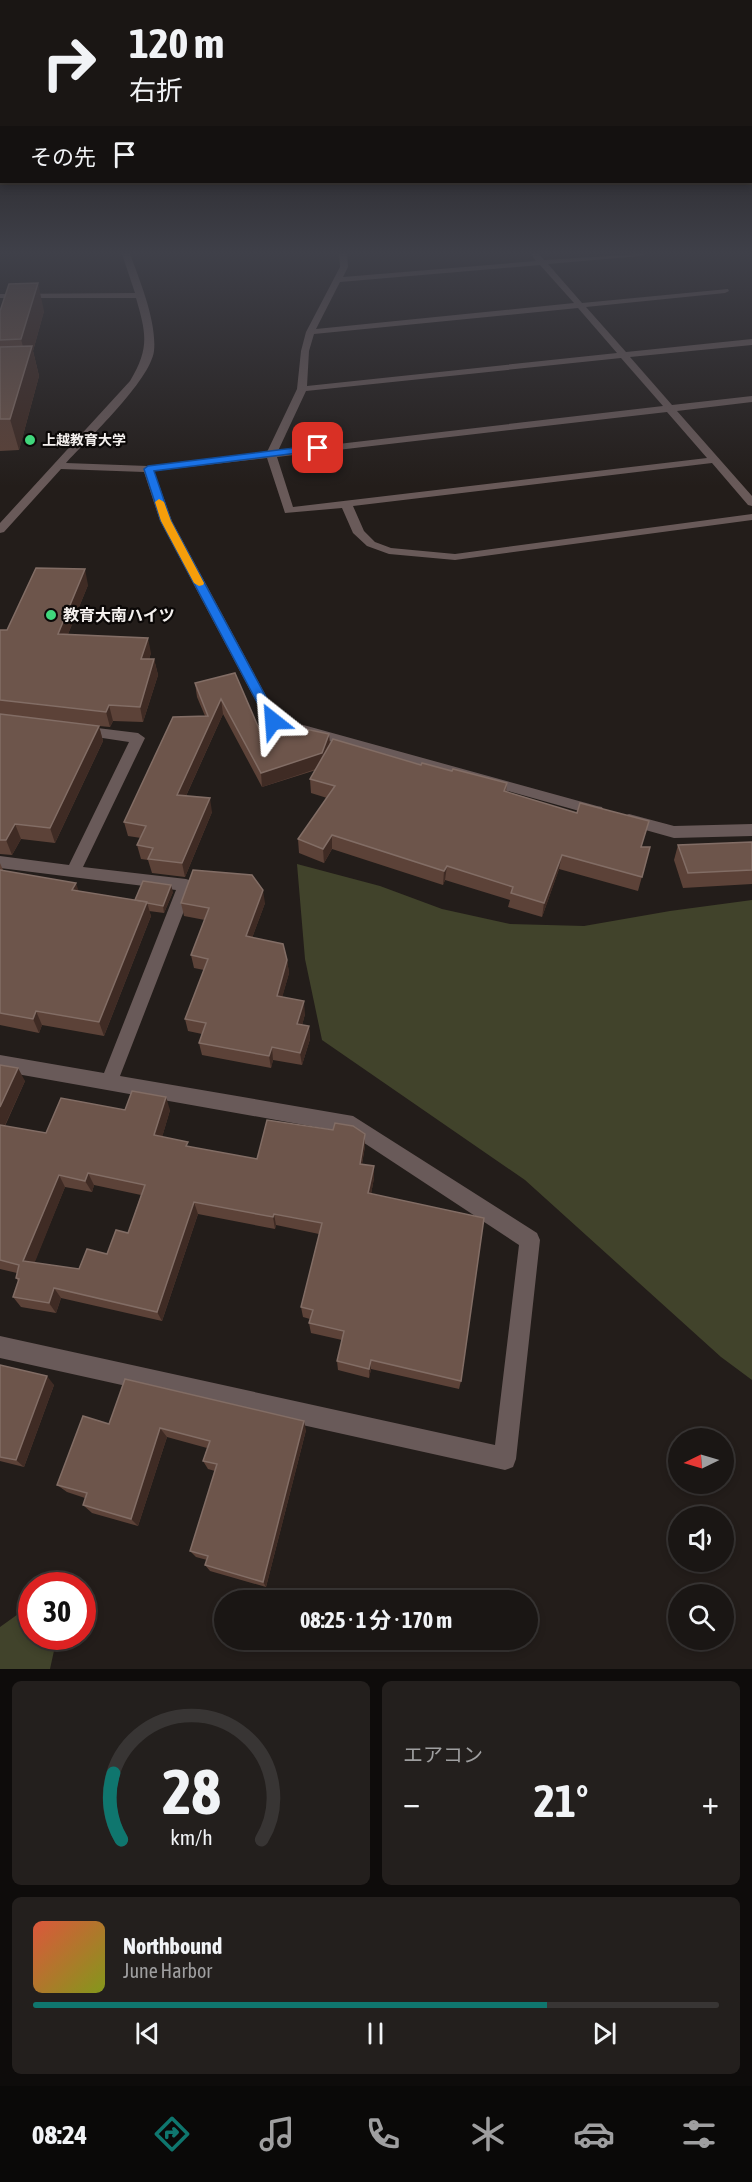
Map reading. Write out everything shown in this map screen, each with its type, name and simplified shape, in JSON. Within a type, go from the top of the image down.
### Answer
[{"type":"street","points":[[0,530],[134,382],[144,366],[149,350],[146,332]]},
{"type":"street","points":[[310,332],[305,351],[302,389],[271,454],[289,512],[714,460]]},
{"type":"street","points":[[603,332],[752,503]]},
{"type":"street","points":[[302,389],[752,342]]},
{"type":"street","points":[[56,466],[148,469],[752,399]]},
{"type":"street","points":[[148,469],[166,521],[273,721],[674,832],[752,830]]},
{"type":"street","points":[[346,504],[359,533],[371,544],[388,550],[455,557],[752,517]]},
{"type":"street","points":[[69,729],[138,738],[73,872]]},
{"type":"street","points":[[0,862],[186,885],[109,1082]]},
{"type":"street","points":[[0,1063],[353,1125],[530,1240],[505,1460],[0,1347]]},
{"type":"green space","points":[[297,864],[380,886],[442,909],[510,924],[584,926],[752,900],[752,1380],[721,1357],[525,1180],[322,1040],[305,959]]},
{"type":"green space","points":[[18,1614],[18,1650],[54,1650],[50,1669],[0,1669],[0,1627]]},
{"type":"building","points":[[0,332],[23,332],[21,339],[0,340]]},
{"type":"building","points":[[32,346],[10,419],[0,419],[0,347]]},
{"type":"building","points":[[36,568],[85,569],[58,634],[148,638],[141,659],[154,659],[140,707],[109,705],[106,712],[0,700],[0,630],[7,630]]},
{"type":"building","points":[[235,673],[263,738],[296,727],[329,734],[322,753],[261,773],[221,699],[177,795],[210,798],[182,863],[148,859],[153,848],[137,845],[146,826],[124,822],[173,717],[208,716],[195,683]]},
{"type":"building","points":[[0,714],[99,726],[50,828],[15,824],[6,840],[0,840]]},
{"type":"building","points":[[333,739],[421,765],[422,763],[452,771],[453,769],[507,783],[504,791],[577,813],[580,803],[649,821],[641,847],[650,847],[642,877],[562,855],[544,903],[511,893],[513,887],[447,866],[444,871],[332,835],[323,849],[298,839],[335,786],[310,779]]},
{"type":"building","points":[[752,842],[752,870],[688,873],[678,845]]},
{"type":"building","points":[[0,870],[76,883],[72,890],[147,902],[99,1022],[36,1011],[33,1019],[0,1013]]},
{"type":"building","points":[[193,870],[252,875],[263,890],[246,936],[283,944],[287,960],[277,996],[304,1001],[297,1024],[309,1026],[300,1053],[272,1047],[269,1056],[199,1043],[206,1023],[185,1019],[208,959],[191,955],[209,908],[181,903]]},
{"type":"building","points":[[143,881],[171,885],[163,906],[135,900]]},
{"type":"building","points":[[0,1065],[18,1068],[0,1107]]},
{"type":"building","points":[[132,1091],[166,1097],[154,1135],[188,1142],[186,1146],[257,1159],[267,1120],[333,1130],[335,1123],[353,1126],[365,1134],[360,1164],[374,1166],[368,1193],[484,1218],[461,1381],[371,1360],[369,1369],[337,1361],[344,1331],[309,1323],[313,1310],[301,1307],[322,1223],[274,1214],[273,1217],[194,1202],[157,1312],[54,1288],[49,1303],[13,1297],[19,1279],[16,1278],[19,1265],[0,1260],[0,1125],[46,1133],[61,1098],[125,1110]],"holes":[[[88,1173],[145,1185],[128,1233],[116,1230],[107,1254],[87,1249],[79,1269],[23,1261],[59,1175],[85,1181]]]},
{"type":"building","points":[[0,1365],[47,1376],[16,1460],[0,1457]]},
{"type":"building","points":[[125,1379],[304,1421],[263,1582],[205,1565],[208,1556],[190,1551],[217,1464],[203,1461],[210,1441],[160,1428],[131,1519],[83,1505],[87,1493],[57,1485],[83,1416],[109,1424]]},
{"type":"slow traffic","points":[[159,502],[166,521],[199,583]]},
{"type":"place","name":"上越教育大学","points":[[30,440]]},
{"type":"place","name":"教育大南ハイツ","points":[[51,615]]},
{"type":"route","points":[[273,721],[166,521],[148,469],[318,448]]}]
